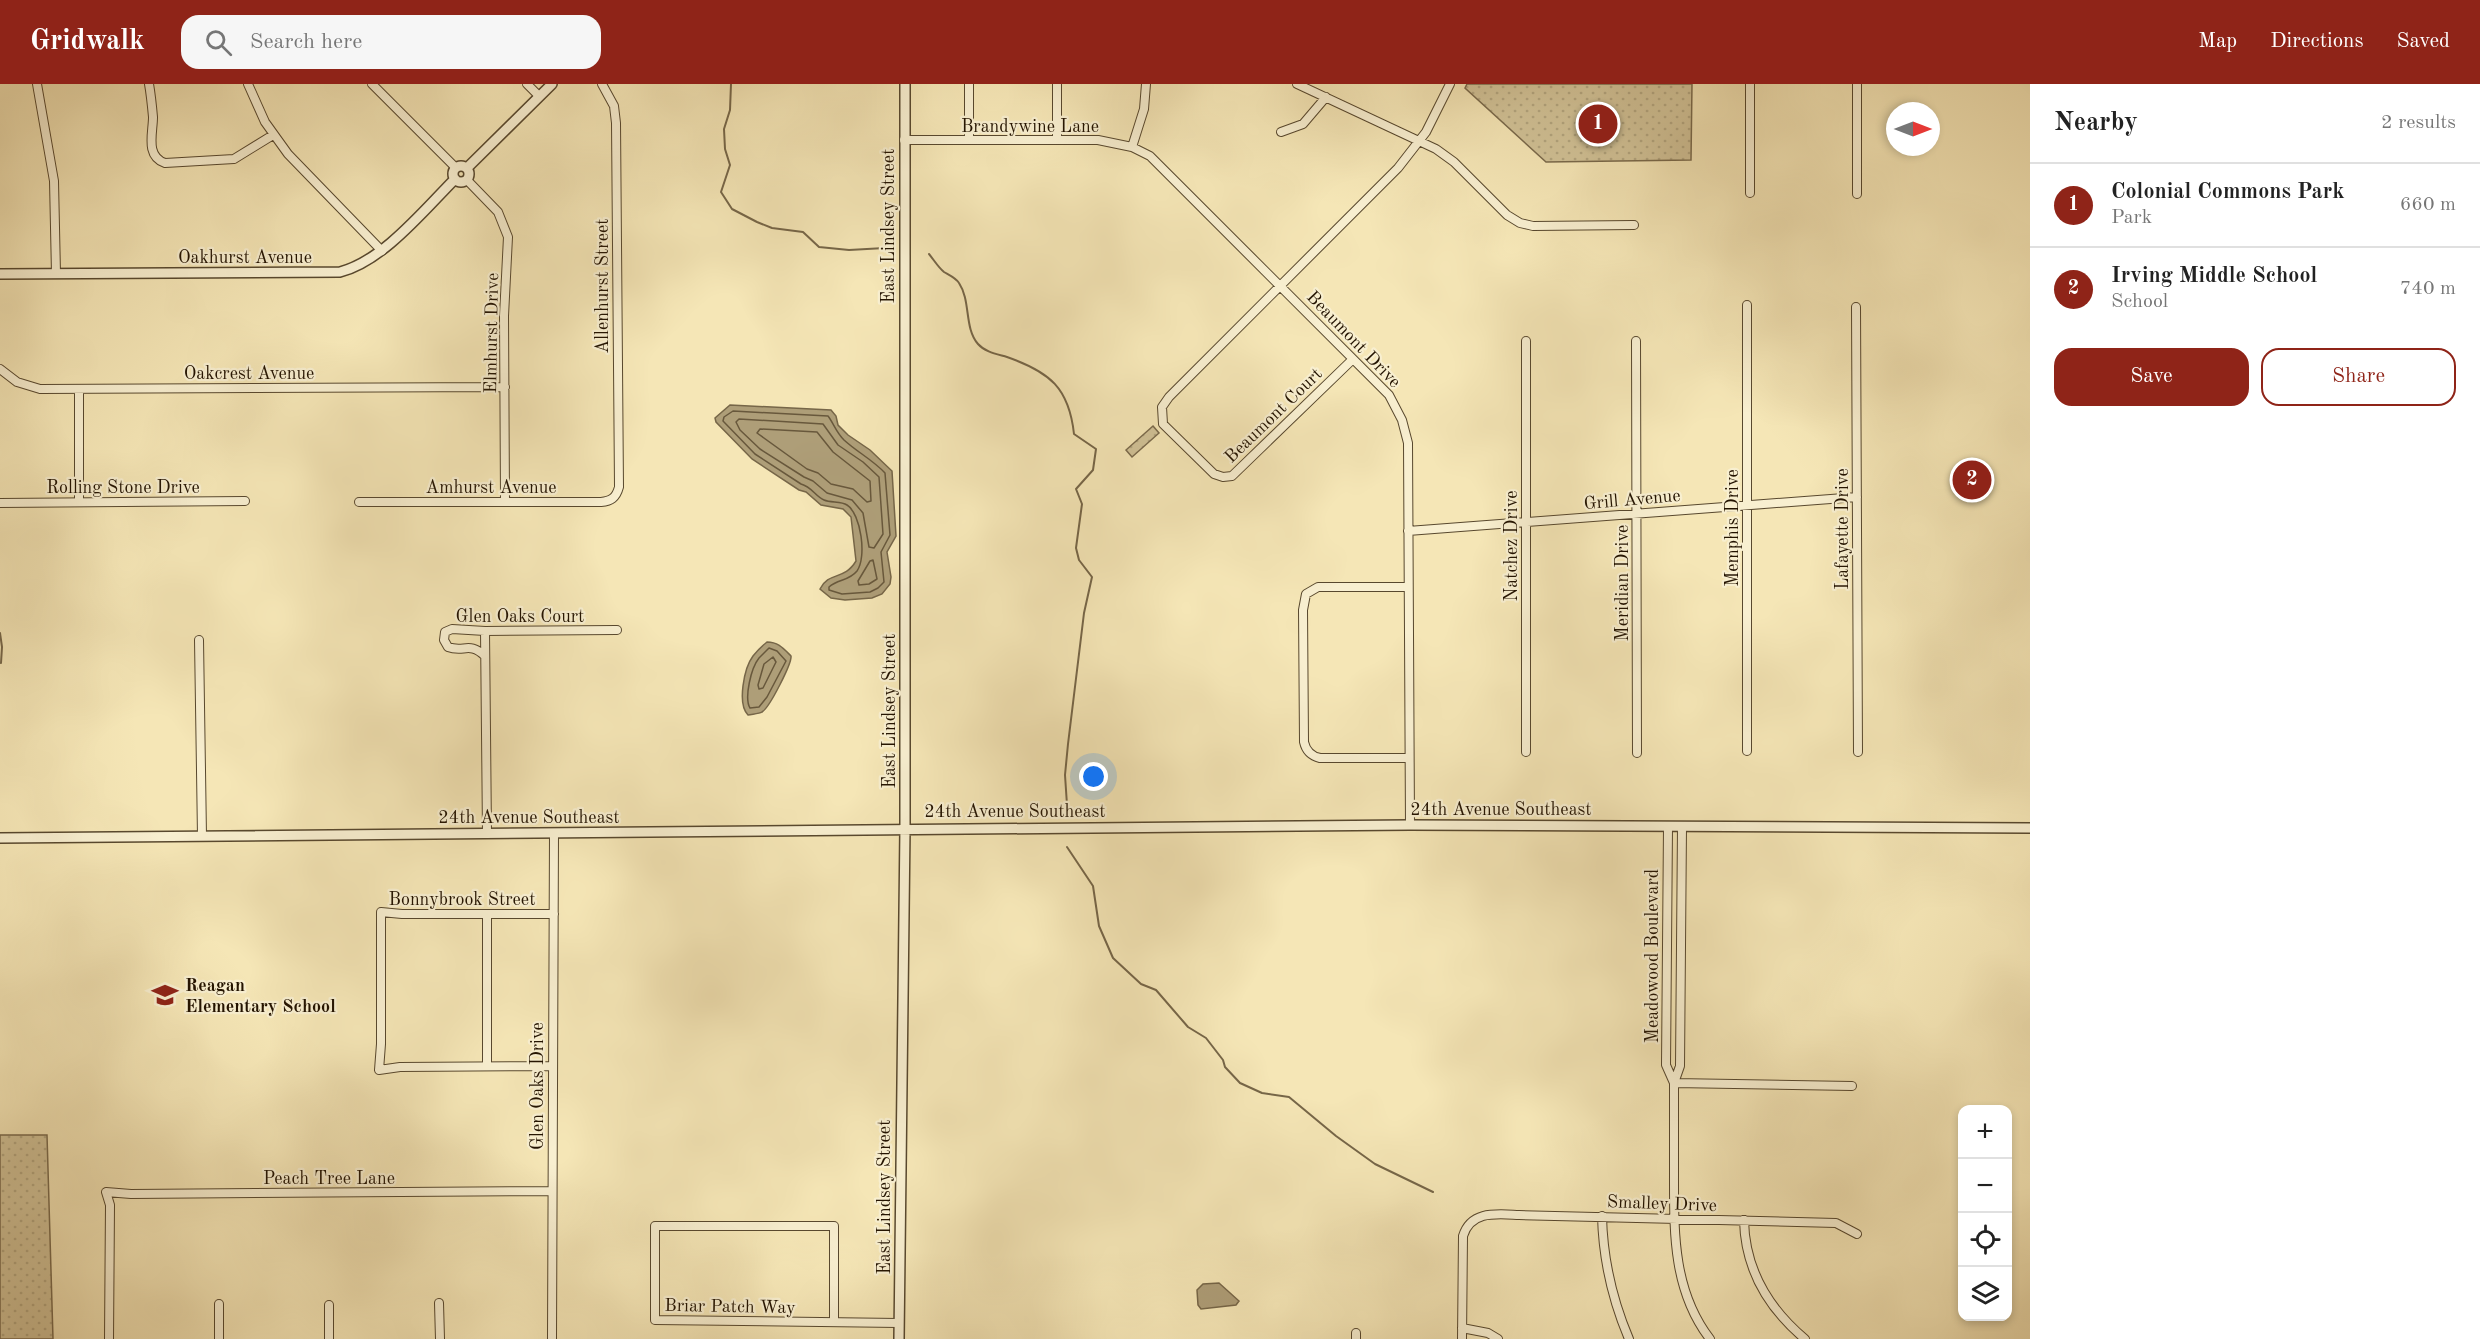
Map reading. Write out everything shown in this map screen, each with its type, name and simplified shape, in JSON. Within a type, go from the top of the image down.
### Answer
[{"type":"street","points":[[37,84],[54,181],[56,274]]},
{"type":"street","points":[[149,84],[153,120],[151,145],[155,157],[160,161],[165,163],[234,159],[273,135]]},
{"type":"street","points":[[248,84],[273,135],[288,154],[382,251]]},
{"type":"street","points":[[372,84],[456,168]]},
{"type":"street","points":[[527,84],[540,96]]},
{"type":"street","points":[[467,168],[552,84]]},
{"type":"street","name":"Allenhurst Street","points":[[602,84],[614,106],[616,123],[618,492]]},
{"type":"street","name":"East Lindsey Street","points":[[899,1339],[905,828],[905,84]]},
{"type":"street","points":[[969,84],[969,140]]},
{"type":"street","points":[[1057,84],[1057,139]]},
{"type":"street","points":[[1132,147],[1144,109],[1146,84]]},
{"type":"street","points":[[1297,84],[1448,157],[1500,209],[1520,223],[1533,226],[1634,225]]},
{"type":"street","name":"Beaumont Drive","points":[[1410,825],[1408,443],[1402,420],[1389,395],[1281,285],[1379,187],[1419,141],[1450,84]]},
{"type":"street","points":[[1750,84],[1750,192]]},
{"type":"street","points":[[1857,84],[1857,194]]},
{"type":"street","points":[[1281,132],[1303,124],[1326,97]]},
{"type":"street","name":"Brandywine Lane","points":[[904,140],[1107,140],[1132,147],[1155,160],[1281,285]]},
{"type":"street","points":[[462,165],[467,168],[470,174],[467,180],[461,182],[455,179],[453,173],[456,168],[462,165]]},
{"type":"street","name":"Oakhurst Avenue","points":[[0,274],[329,273],[361,266],[382,251],[455,179]]},
{"type":"street","name":"Elmhurst Drive","points":[[467,180],[498,212],[508,237],[504,316],[505,501]]},
{"type":"street","name":"Beaumont Court","points":[[1281,285],[1164,403],[1161,412],[1163,423],[1214,474],[1223,477],[1232,476],[1353,359]]},
{"type":"street","name":"Memphis Drive","points":[[1747,305],[1747,751]]},
{"type":"street","name":"Lafayette Drive","points":[[1856,307],[1858,752]]},
{"type":"street","name":"Meridian Drive","points":[[1636,340],[1637,753]]},
{"type":"street","name":"Natchez Drive","points":[[1526,341],[1526,752]]},
{"type":"street","name":"Oakcrest Avenue","points":[[0,369],[24,386],[40,388],[505,387]]},
{"type":"street","points":[[79,389],[79,502]]},
{"type":"street","name":"Amhurst Avenue","points":[[359,502],[601,502],[612,500],[618,492]]},
{"type":"street","name":"Grill Avenue","points":[[1408,531],[1857,497]]},
{"type":"street","name":"Rolling Stone Drive","points":[[0,503],[245,501]]},
{"type":"street","points":[[1408,587],[1313,588],[1306,594],[1303,604],[1304,742],[1310,754],[1320,758],[1409,758]]},
{"type":"street","name":"Glen Oaks Court","points":[[485,656],[469,646],[452,649],[445,644],[446,632],[452,629],[617,630]]},
{"type":"street","points":[[485,631],[487,834]]},
{"type":"street","points":[[199,640],[202,836]]},
{"type":"street","name":"24th Avenue Southeast","points":[[0,838],[1410,825],[2030,828]]},
{"type":"street","name":"Meadowood Boulevard","points":[[1668,827],[1666,1065],[1674,1083]]},
{"type":"street","name":"Meadowood Boulevard","points":[[1682,827],[1680,1066],[1674,1083],[1674,1218],[1680,1273],[1690,1305],[1710,1339]]},
{"type":"street","name":"Glen Oaks Drive","points":[[552,1339],[554,833]]},
{"type":"street","name":"Bonnybrook Street","points":[[487,1066],[400,1067],[379,1070],[381,912],[554,914]]},
{"type":"street","points":[[487,915],[487,1066],[552,1066]]},
{"type":"street","points":[[1674,1083],[1852,1086]]},
{"type":"street","name":"Peach Tree Lane","points":[[109,1339],[110,1205],[106,1192],[131,1194],[552,1191]]},
{"type":"street","name":"Smalley Drive","points":[[1462,1328],[1462,1244],[1467,1226],[1480,1216],[1602,1216],[1836,1223],[1857,1234]]},
{"type":"street","points":[[1602,1216],[1604,1251],[1610,1282],[1629,1339]]},
{"type":"street","points":[[1744,1220],[1747,1250],[1761,1288],[1779,1315],[1805,1339]]},
{"type":"street","name":"Briar Patch Way","points":[[834,1322],[834,1226],[655,1226],[655,1320],[899,1323]]},
{"type":"street","points":[[440,1303],[440,1339]]},
{"type":"street","points":[[219,1304],[219,1339]]},
{"type":"street","points":[[329,1305],[329,1339]]},
{"type":"street","points":[[1462,1339],[1462,1328],[1488,1333],[1498,1339]]},
{"type":"shaded area","points":[[1467,84],[1692,84],[1691,160],[1546,162],[1465,88]]},
{"type":"shaded area","points":[[1153,426],[1159,433],[1132,457],[1126,450]]},
{"type":"shaded area","points":[[0,1135],[47,1135],[53,1339],[0,1339]]},
{"type":"water","points":[[730,405],[831,410],[836,416],[838,425],[848,435],[870,450],[892,471],[896,536],[887,552],[890,584],[882,594],[872,598],[845,600],[831,598],[820,589],[828,580],[847,571],[856,561],[851,517],[843,509],[821,505],[806,492],[799,490],[752,459],[716,422],[715,418]]},
{"type":"water","points":[[767,642],[783,648],[791,656],[790,660],[780,685],[766,708],[761,713],[748,715],[742,695],[745,677],[753,656]]},
{"type":"water","points":[[1219,1283],[1239,1301],[1236,1305],[1201,1309],[1198,1305],[1197,1290],[1203,1284]]},
{"type":"waterway","points":[[731,84],[730,110],[724,129],[725,149],[730,165],[721,192],[732,209],[772,228],[803,232],[819,247],[849,250],[885,248]]},
{"type":"waterway","points":[[929,254],[944,272],[959,283],[963,290],[971,330],[978,344],[988,351],[1035,369],[1055,384],[1067,405],[1074,434],[1096,449],[1093,470],[1076,489],[1082,504],[1076,548],[1079,560],[1092,577],[1084,613],[1068,744],[1065,775],[1067,805]]},
{"type":"waterway","points":[[0,633],[1,663]]},
{"type":"waterway","points":[[1067,847],[1093,886],[1099,926],[1113,958],[1141,984],[1156,990],[1188,1027],[1206,1038],[1223,1060],[1225,1067],[1240,1083],[1262,1093],[1289,1097],[1336,1136],[1375,1164],[1433,1192]]},
{"type":"place","name":"Colonial Commons Park","points":[[1598,124]]},
{"type":"place","name":"Irving Middle School","points":[[1972,480]]},
{"type":"place","name":"Reagan Elementary School","points":[[165,995]]}]
